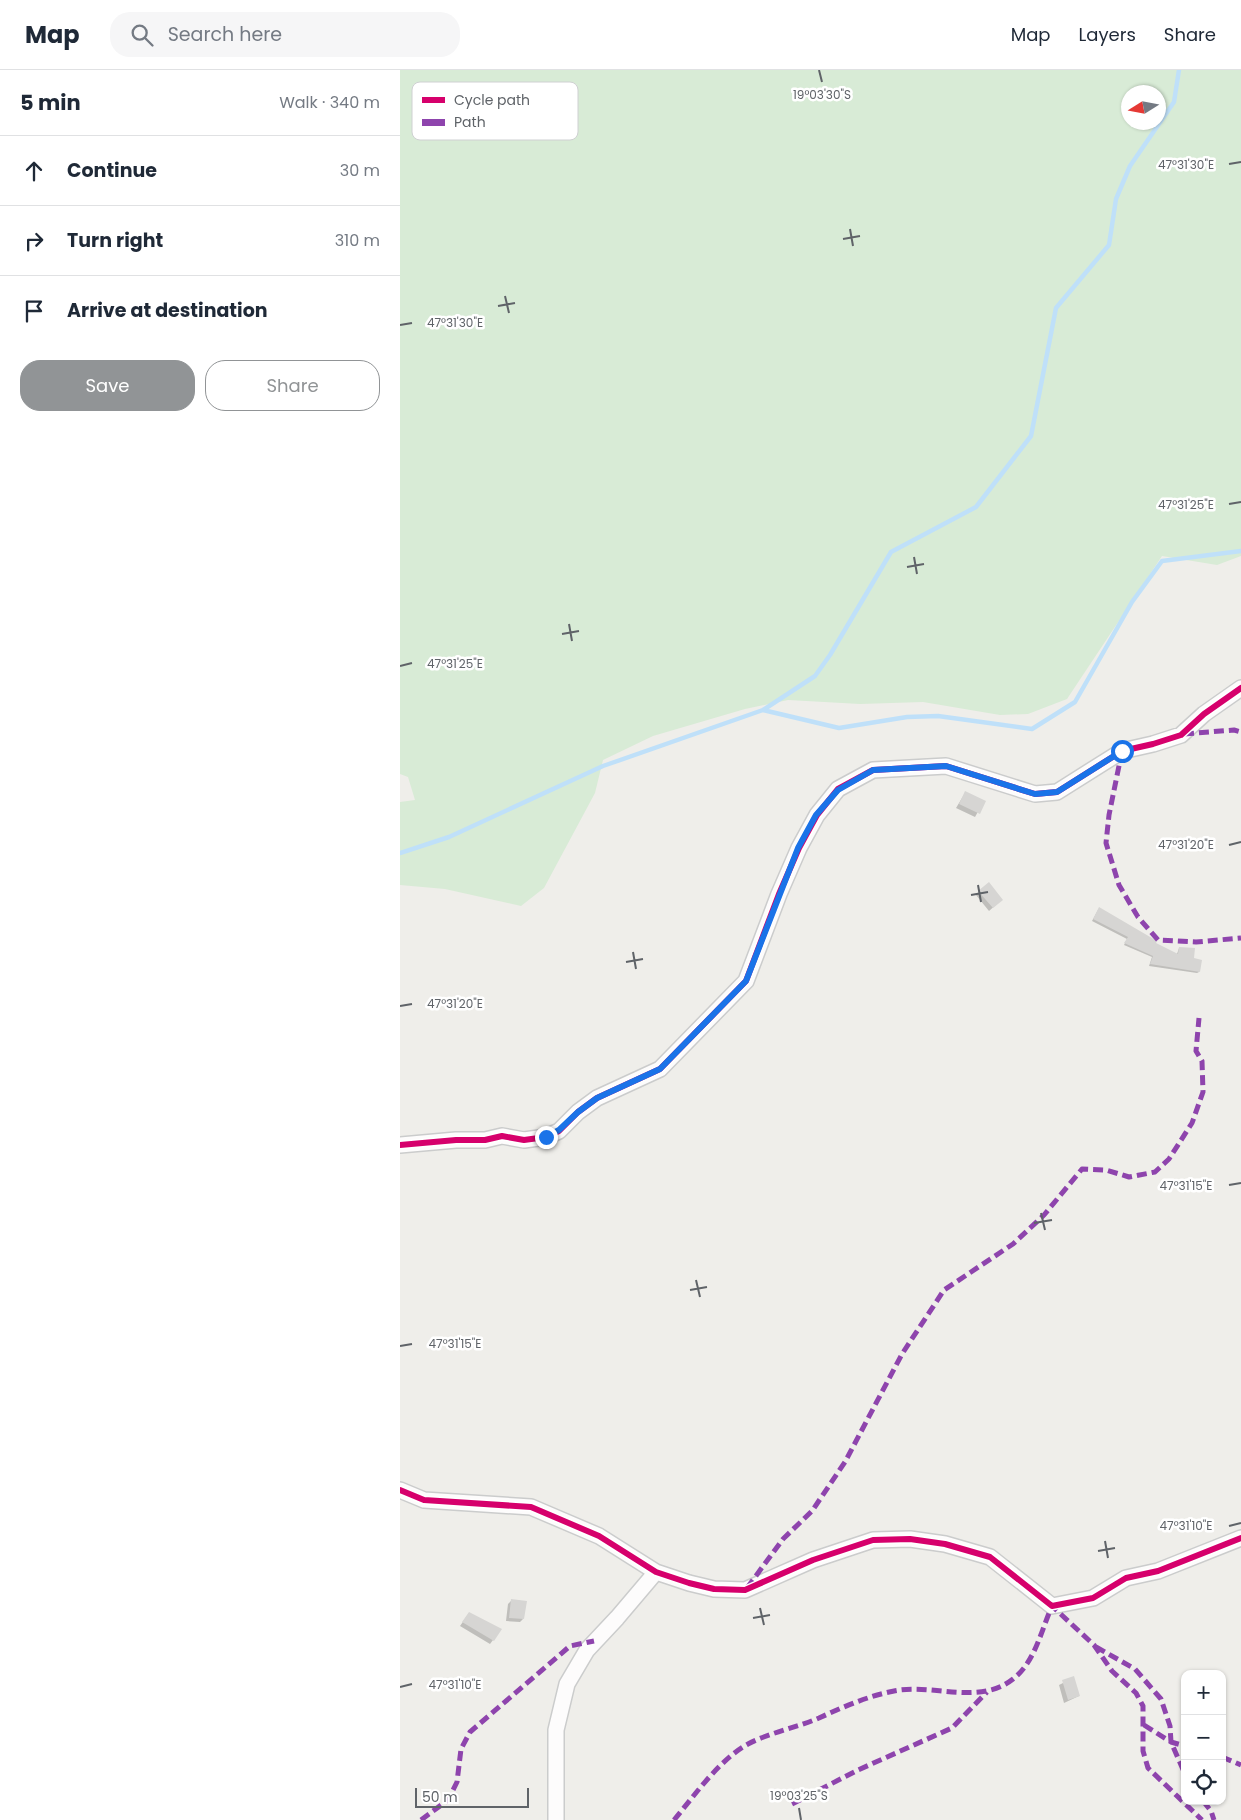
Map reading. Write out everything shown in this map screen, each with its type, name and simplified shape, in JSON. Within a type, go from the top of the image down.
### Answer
[{"type":"street","points":[[400,1145],[456,1140],[485,1140],[502,1136],[524,1140],[546,1137],[559,1130],[578,1112],[597,1098],[660,1069],[746,981],[798,848],[816,815],[838,790],[873,770],[946,766],[1035,794],[1057,792],[1122,751],[1181,735],[1204,714],[1241,688]]},
{"type":"street","points":[[400,1490],[424,1500],[531,1508],[600,1536],[656,1572],[714,1589],[745,1590],[813,1560],[873,1540],[910,1539],[945,1544],[990,1557],[1052,1606],[1093,1598],[1126,1578],[1158,1572],[1241,1538]]},
{"type":"street","points":[[556,1820],[556,1730],[567,1684],[586,1650],[617,1618],[656,1572]]},
{"type":"green space","points":[[400,70],[1241,70],[1241,556],[1217,565],[1162,556],[1067,699],[1028,714],[1000,715],[923,702],[860,704],[788,700],[745,709],[653,736],[603,760],[595,793],[544,888],[521,906],[445,889],[400,885],[400,802],[415,800],[408,777],[400,774]]},
{"type":"building","points":[[965,791],[986,801],[980,814],[959,804]]},
{"type":"building","points":[[989,882],[1003,900],[993,908],[978,891]]},
{"type":"building","points":[[1099,907],[1157,941],[1156,943],[1178,954],[1179,947],[1195,948],[1194,958],[1202,960],[1200,972],[1150,964],[1153,956],[1124,943],[1128,937],[1093,919]]},
{"type":"building","points":[[511,1599],[527,1601],[524,1619],[509,1618]]},
{"type":"building","points":[[469,1612],[502,1629],[494,1641],[462,1622]]},
{"type":"building","points":[[1074,1676],[1080,1696],[1068,1700],[1062,1680]]},
{"type":"waterway","points":[[763,710],[815,676],[830,655],[891,552],[976,507],[1031,436],[1056,308],[1109,245],[1116,199],[1130,166],[1174,102],[1179,70]]},
{"type":"waterway","points":[[400,853],[449,837],[603,766],[763,710],[839,728],[907,717],[938,716],[1032,729],[1075,702],[1132,602],[1162,561],[1241,551]]},
{"type":"marked path","points":[[1184,734],[1234,730],[1241,732]]},
{"type":"marked path","points":[[1122,751],[1109,815],[1106,843],[1119,885],[1138,917],[1158,940],[1196,942],[1241,938]]},
{"type":"marked path","points":[[747,1588],[783,1539],[812,1511],[845,1462],[902,1354],[944,1290],[1013,1244],[1044,1215],[1082,1169],[1106,1170],[1129,1177],[1155,1172],[1169,1159],[1192,1123],[1203,1092],[1202,1061],[1196,1051],[1199,1018]]},
{"type":"marked path","points":[[674,1820],[727,1759],[757,1740],[884,1693],[909,1689],[971,1693],[1000,1687],[1013,1679],[1027,1664],[1037,1645],[1052,1606],[1094,1645],[1112,1671],[1136,1693],[1143,1706],[1143,1751],[1148,1768],[1202,1820]]},
{"type":"marked path","points":[[421,1820],[448,1800],[457,1782],[461,1749],[470,1732],[570,1646],[594,1641]]},
{"type":"marked path","points":[[1096,1647],[1135,1669],[1161,1699],[1170,1726],[1171,1742],[1181,1765]]},
{"type":"marked path","points":[[792,1804],[858,1770],[952,1728],[987,1692]]},
{"type":"marked path","points":[[1144,1725],[1171,1742],[1181,1745]]},
{"type":"marked path","points":[[1226,1759],[1241,1765]]},
{"type":"marked path","points":[[1206,1805],[1214,1820]]},
{"type":"cycle path","points":[[400,1145],[456,1140],[485,1140],[502,1136],[524,1140],[546,1137],[559,1131],[578,1112],[597,1098],[660,1069],[746,981],[779,894],[799,848],[817,815],[838,789],[873,770],[946,766],[1035,794],[1057,792],[1122,751],[1181,735],[1204,714],[1241,688]]},
{"type":"cycle path","points":[[400,1490],[424,1500],[531,1507],[599,1536],[656,1572],[714,1589],[745,1590],[813,1560],[873,1540],[910,1539],[945,1544],[990,1557],[1052,1606],[1093,1598],[1126,1578],[1158,1571],[1241,1538]]},
{"type":"route","points":[[546,1137],[559,1130],[578,1112],[597,1098],[660,1069],[746,981],[798,848],[816,815],[838,790],[873,770],[946,766],[1035,794],[1057,792],[1122,751]]}]
